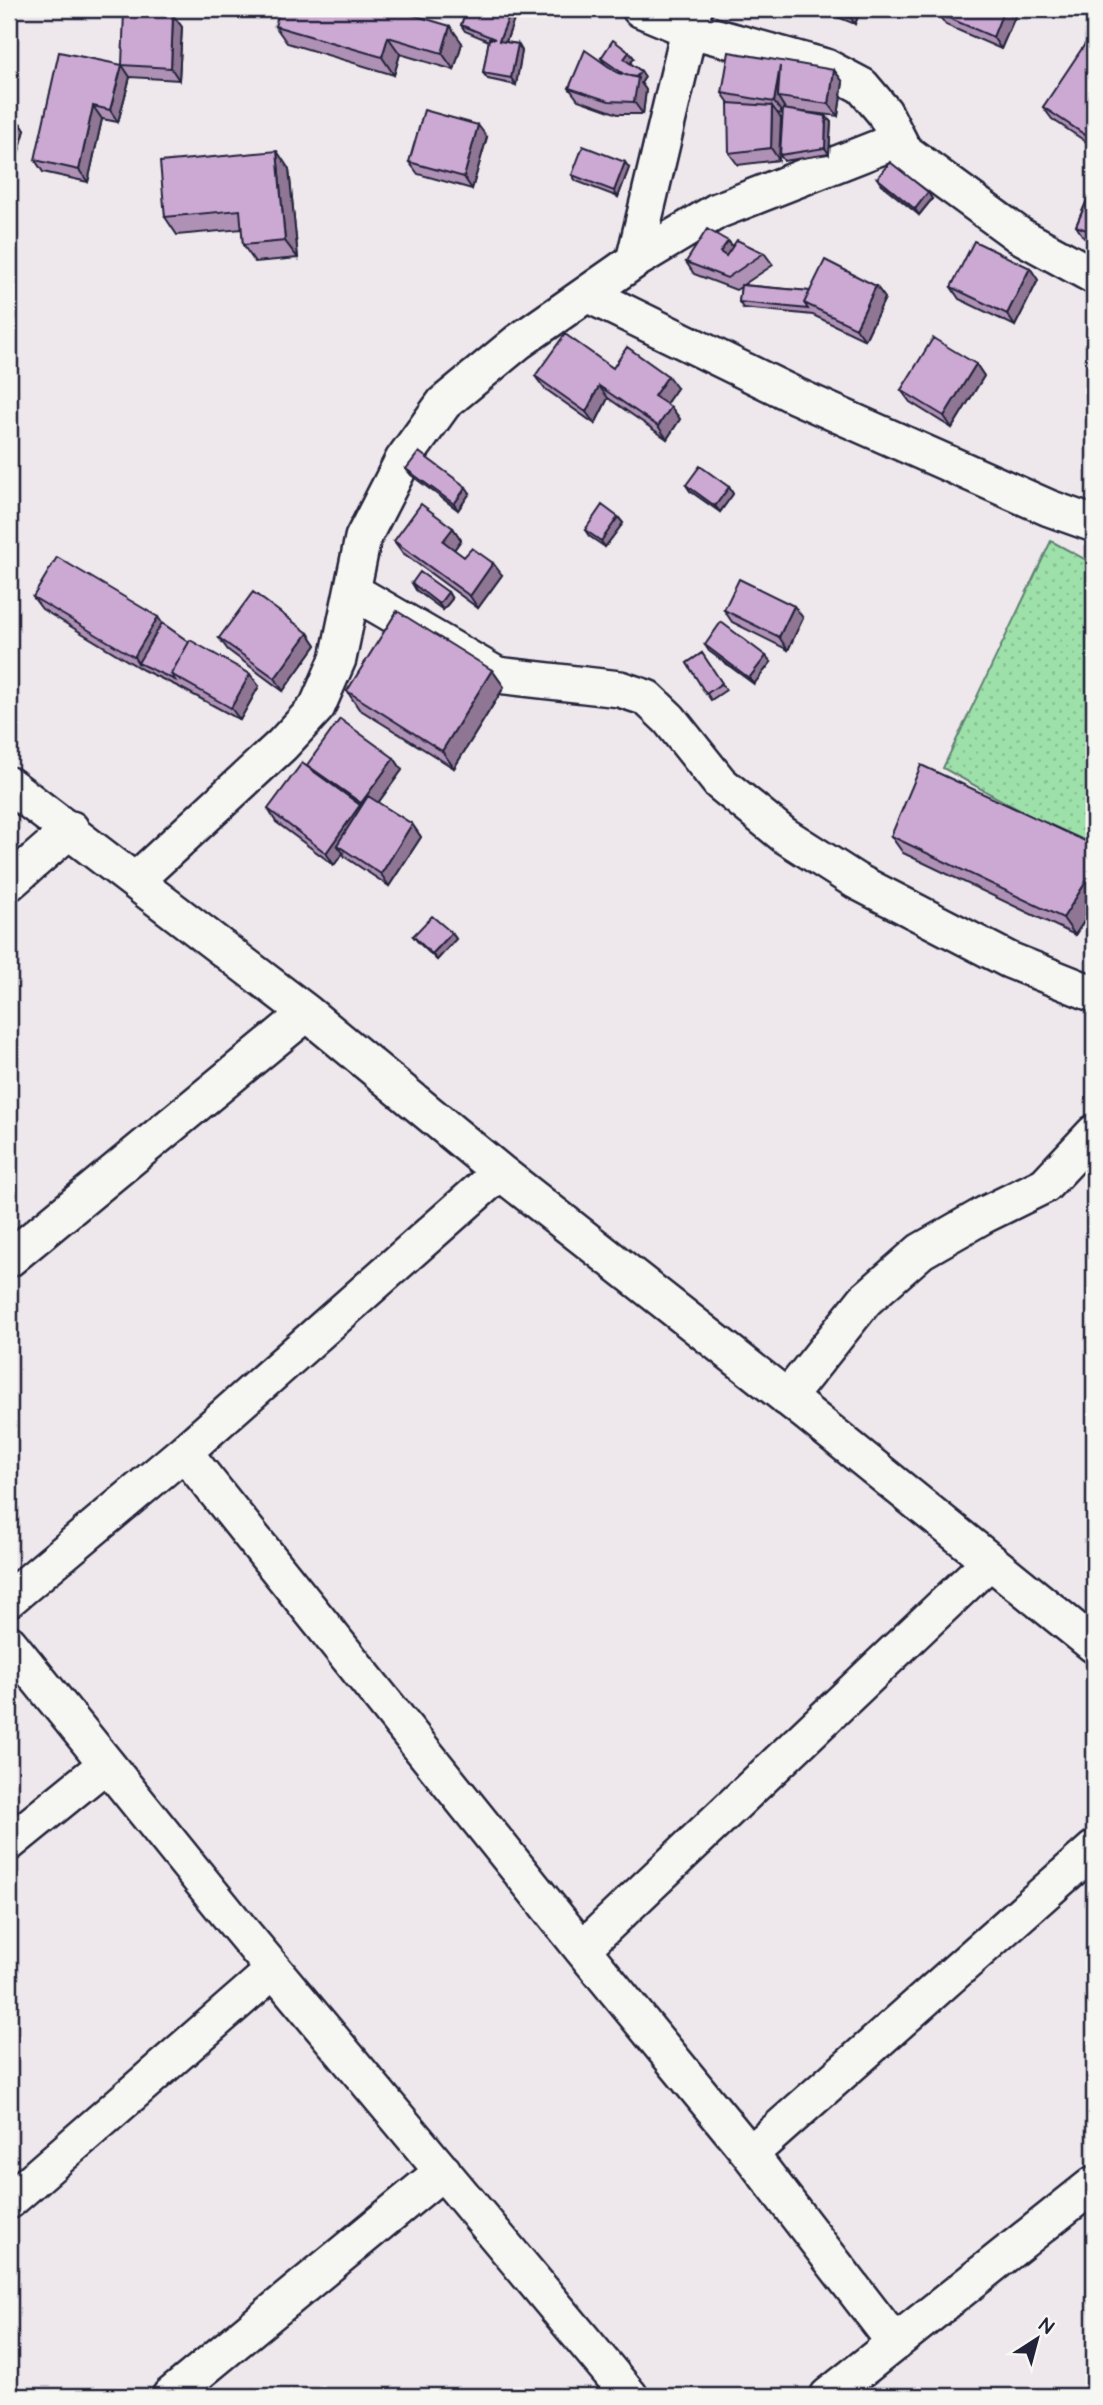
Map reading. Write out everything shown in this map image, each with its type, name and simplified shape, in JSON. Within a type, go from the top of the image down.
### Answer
[{"type":"street","points":[[640,9],[691,19],[826,67],[862,86],[884,112],[904,151],[1019,236],[1094,276]]},
{"type":"street","points":[[634,261],[691,19]]},
{"type":"street","points":[[136,880],[282,745],[317,707],[338,659],[354,593],[363,538],[403,460],[444,403],[518,342],[634,261],[718,211],[898,140]]},
{"type":"street","points":[[587,294],[796,396],[1049,508],[1094,524]]},
{"type":"street","points":[[354,593],[497,675],[620,689],[647,698],[669,719],[720,783],[784,835],[856,881],[1009,960],[1094,994]]},
{"type":"street","points":[[9,785],[71,829],[307,1013],[500,1172],[1094,1645]]},
{"type":"street","points":[[9,883],[71,829]]},
{"type":"street","points":[[9,1259],[307,1013]]},
{"type":"street","points":[[787,1398],[865,1300],[921,1251],[984,1215],[1045,1185],[1094,1133]]},
{"type":"street","points":[[9,1599],[184,1452],[500,1172]]},
{"type":"street","points":[[184,1452],[582,1949],[750,2154],[895,2343]]},
{"type":"street","points":[[582,1949],[989,1562]]},
{"type":"street","points":[[9,1643],[274,1970],[443,2171],[621,2393]]},
{"type":"street","points":[[9,1843],[106,1765]]},
{"type":"street","points":[[750,2154],[1094,1849]]},
{"type":"street","points":[[9,2201],[274,1970]]},
{"type":"street","points":[[170,2396],[443,2171]]},
{"type":"street","points":[[828,2396],[1094,2184]]},
{"type":"green space","points":[[1051,541],[1094,564],[1094,851],[943,768]]},
{"type":"building","points":[[280,9],[393,9],[450,26],[442,53],[388,37],[382,57],[275,26]]},
{"type":"building","points":[[467,9],[512,9],[499,41],[518,44],[511,78],[483,73],[489,39],[495,39],[461,25]]},
{"type":"building","points":[[829,9],[855,9],[851,18]]},
{"type":"building","points":[[939,9],[1004,9],[993,37],[937,13]]},
{"type":"building","points":[[124,12],[173,15],[171,68],[122,65]]},
{"type":"building","points":[[1089,38],[1094,42],[1094,125],[1087,136],[1043,107]]},
{"type":"building","points":[[613,40],[629,52],[624,59],[641,71],[636,77],[625,75],[601,58]]},
{"type":"building","points":[[585,50],[618,73],[638,78],[634,102],[609,101],[569,88]]},
{"type":"building","points":[[59,52],[122,65],[110,110],[93,106],[79,170],[35,160]]},
{"type":"building","points":[[729,52],[834,70],[829,104],[778,97],[780,66],[774,102],[722,93]]},
{"type":"building","points":[[728,103],[772,106],[771,148],[729,153]]},
{"type":"building","points":[[783,109],[826,116],[825,148],[780,155]]},
{"type":"building","points":[[424,110],[478,125],[464,177],[409,162]]},
{"type":"building","points":[[9,120],[21,124],[11,158],[9,158]]},
{"type":"building","points":[[583,146],[625,162],[614,191],[572,175]]},
{"type":"building","points":[[277,151],[285,241],[243,245],[240,210],[165,217],[160,162]]},
{"type":"building","points":[[890,162],[928,192],[915,209],[877,178]]},
{"type":"building","points":[[1094,184],[1094,233],[1076,226]]},
{"type":"building","points":[[707,229],[728,241],[720,252],[726,256],[737,240],[764,253],[727,278],[686,262]]},
{"type":"building","points":[[974,241],[1030,268],[1007,314],[951,287]]},
{"type":"building","points":[[825,260],[876,286],[856,328],[804,303]]},
{"type":"building","points":[[741,285],[810,291],[804,303],[808,309],[739,302]]},
{"type":"building","points":[[565,334],[613,368],[627,347],[668,376],[654,396],[671,407],[658,426],[599,386],[586,412],[535,376]]},
{"type":"building","points":[[933,338],[976,364],[944,416],[901,390]]},
{"type":"building","points":[[419,452],[466,487],[454,504],[406,469]]},
{"type":"building","points":[[700,466],[729,487],[715,506],[686,485]]},
{"type":"building","points":[[421,504],[453,528],[443,541],[464,557],[472,548],[493,563],[470,596],[394,541]]},
{"type":"building","points":[[602,505],[618,517],[601,541],[585,530]]},
{"type":"building","points":[[57,557],[158,617],[134,657],[33,597]]},
{"type":"building","points":[[420,572],[448,592],[439,604],[412,583]]},
{"type":"building","points":[[739,579],[794,606],[779,637],[724,610]]},
{"type":"building","points":[[253,592],[308,633],[275,678],[219,638]]},
{"type":"building","points":[[397,611],[492,670],[442,751],[347,691]]},
{"type":"building","points":[[721,622],[766,656],[749,678],[705,645]]},
{"type":"building","points":[[162,623],[189,642],[171,674],[175,680],[138,663]]},
{"type":"building","points":[[190,640],[250,674],[231,708],[171,674]]},
{"type":"building","points":[[702,653],[722,683],[706,694],[687,663]]},
{"type":"building","points":[[340,719],[394,758],[361,803],[307,765]]},
{"type":"building","points":[[302,763],[360,805],[326,853],[268,809]]},
{"type":"building","points":[[921,765],[1094,845],[1094,869],[1063,918],[891,836]]},
{"type":"building","points":[[368,796],[412,824],[381,874],[337,845]]},
{"type":"building","points":[[432,916],[452,933],[432,954],[413,936]]}]
